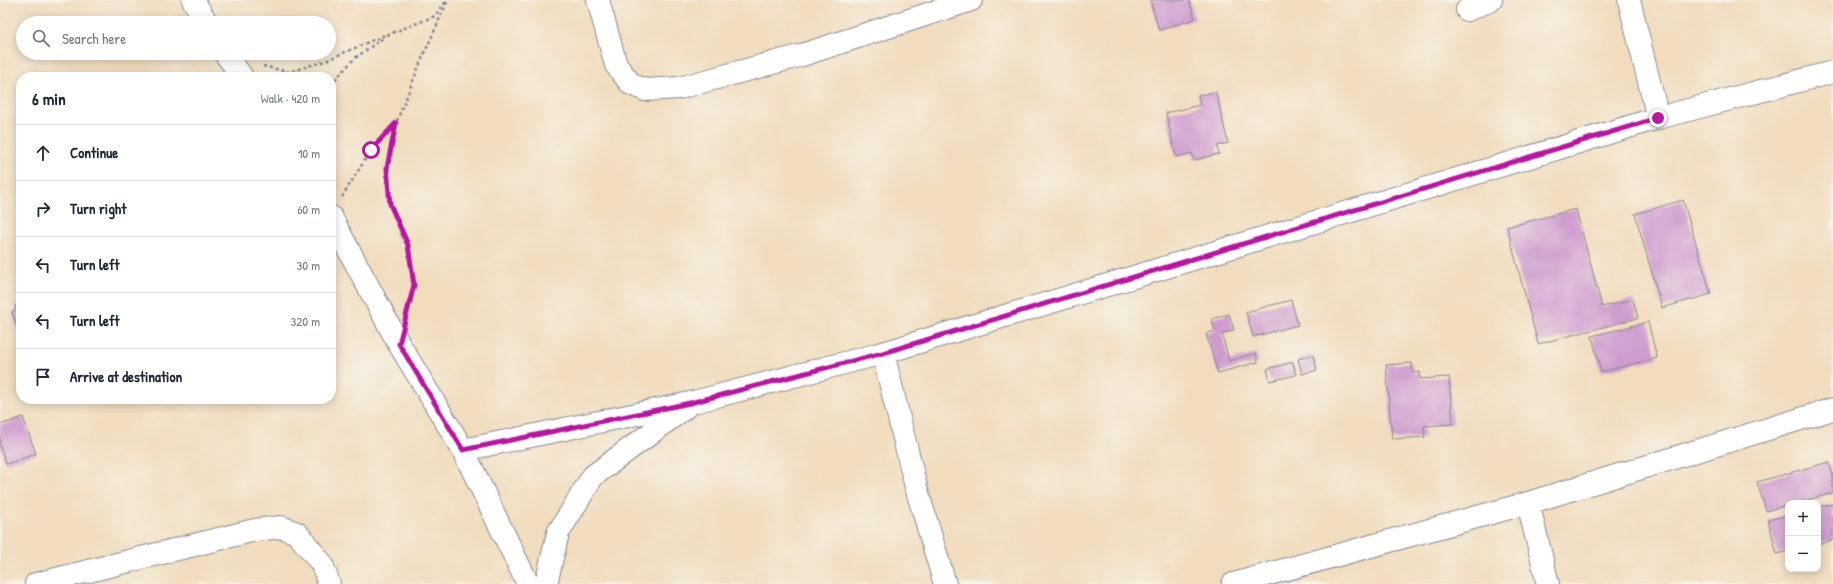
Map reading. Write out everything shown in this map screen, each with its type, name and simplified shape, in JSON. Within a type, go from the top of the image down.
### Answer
[{"type":"street","points":[[194,0],[203,16]]},
{"type":"street","points":[[598,0],[616,65],[631,84],[645,90],[679,88],[799,56],[971,0]]},
{"type":"street","points":[[1467,10],[1491,0]]},
{"type":"street","points":[[1629,0],[1658,118]]},
{"type":"street","points":[[230,60],[238,72]]},
{"type":"street","points":[[463,450],[690,403],[883,353],[1658,118],[1833,72]]},
{"type":"street","points":[[336,211],[399,344],[463,450],[528,584]]},
{"type":"street","points":[[883,353],[916,487],[945,584]]},
{"type":"street","points":[[546,584],[558,533],[594,476],[690,403]]},
{"type":"street","points":[[1233,584],[1528,502],[1833,409]]},
{"type":"street","points":[[1528,502],[1548,584]]},
{"type":"street","points":[[36,584],[255,530],[281,527],[297,533],[322,564],[329,584]]},
{"type":"path","points":[[336,56],[387,34],[435,16],[447,0]]},
{"type":"path","points":[[399,344],[414,285],[408,245],[390,204],[387,168],[396,123],[447,0]]},
{"type":"path","points":[[336,79],[355,58],[387,34]]},
{"type":"path","points":[[245,60],[289,72],[327,60]]},
{"type":"path","points":[[336,207],[371,150],[396,123]]},
{"type":"building","points":[[1150,0],[1189,0],[1195,19],[1159,30]]},
{"type":"building","points":[[1216,92],[1228,143],[1217,146],[1219,154],[1194,160],[1192,153],[1176,157],[1166,113],[1200,105],[1198,95]]},
{"type":"building","points":[[1683,200],[1711,294],[1662,308],[1635,214]]},
{"type":"building","points":[[1576,209],[1602,307],[1633,299],[1638,318],[1538,344],[1507,227]]},
{"type":"building","points":[[1291,300],[1298,325],[1253,337],[1246,312]]},
{"type":"building","points":[[16,310],[16,324],[12,312]]},
{"type":"building","points":[[1229,314],[1234,330],[1222,334],[1229,361],[1256,353],[1258,362],[1218,373],[1206,334],[1215,331],[1212,319]]},
{"type":"building","points":[[1648,322],[1657,358],[1601,372],[1592,336]]},
{"type":"building","points":[[1313,355],[1317,370],[1302,374],[1298,359]]},
{"type":"building","points":[[1293,362],[1296,375],[1270,381],[1267,369]]},
{"type":"building","points":[[1412,363],[1413,373],[1420,372],[1420,379],[1449,377],[1453,424],[1424,426],[1425,437],[1392,439],[1386,365]]},
{"type":"building","points":[[23,417],[36,454],[6,464],[0,446],[0,425]]},
{"type":"building","points":[[1829,462],[1833,476],[1833,493],[1807,500],[1785,500],[1785,506],[1766,511],[1757,482]]},
{"type":"building","points":[[1833,504],[1833,540],[1821,543],[1821,536],[1821,506]]},
{"type":"building","points":[[1785,516],[1785,552],[1777,554],[1768,520]]},
{"type":"route","points":[[371,150],[396,123],[387,168],[390,204],[408,245],[414,285],[399,344],[463,450],[690,403],[883,353],[1658,118]]}]
